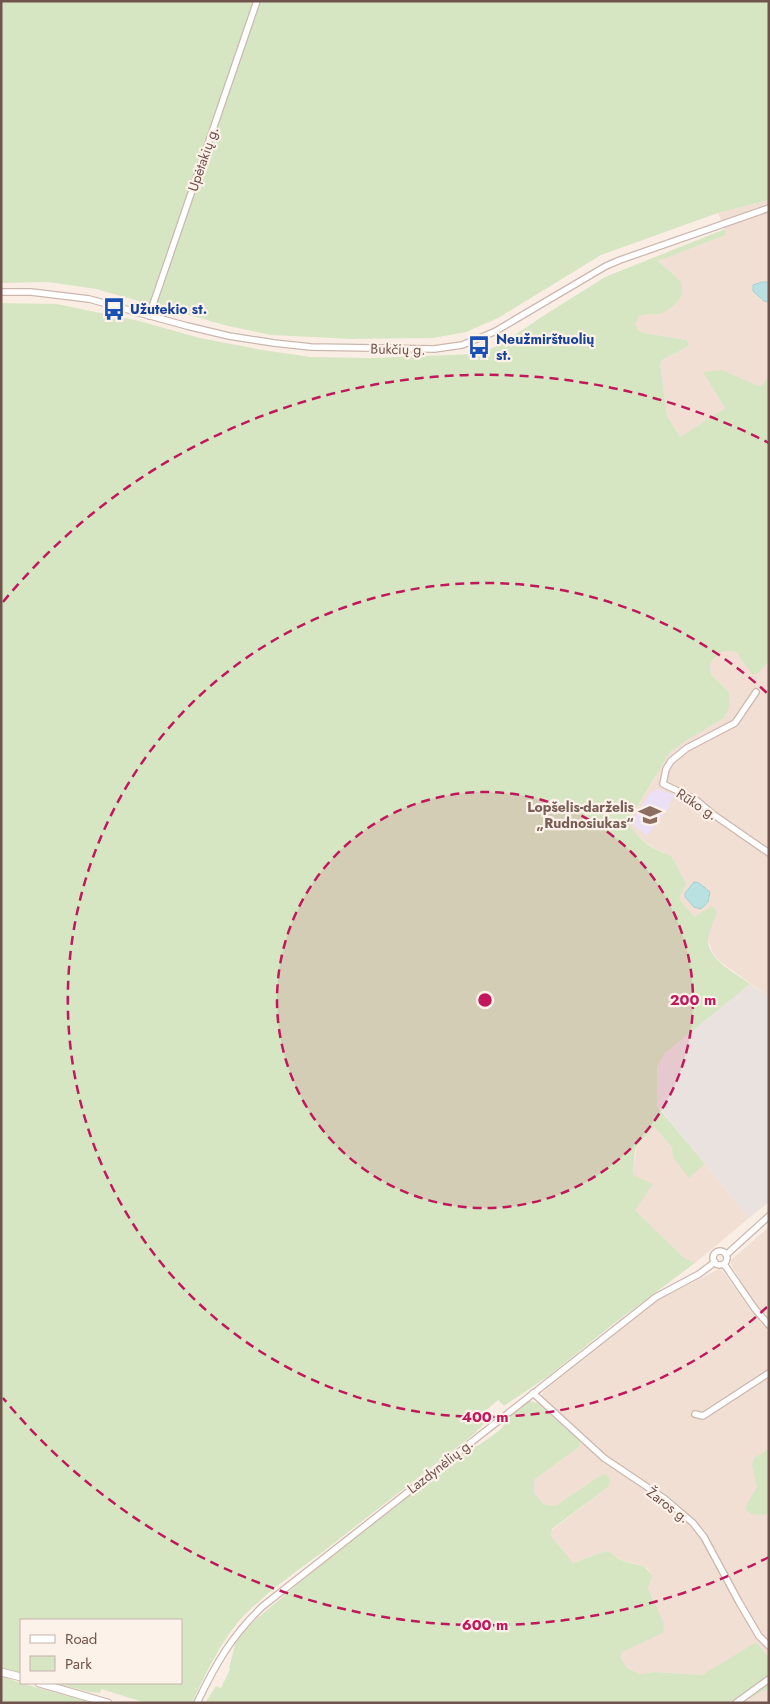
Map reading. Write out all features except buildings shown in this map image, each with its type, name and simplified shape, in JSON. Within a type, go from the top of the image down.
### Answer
[{"type":"street","name":"Upėtakių g.","points":[[149,316],[257,1]]},
{"type":"street","name":"Bukčių g.","points":[[1,292],[66,295],[107,303],[149,316],[230,336],[283,344],[341,348],[448,348],[473,342],[505,327],[606,266],[769,208]]},
{"type":"street","name":"Rūko g.","points":[[756,692],[735,722],[687,748],[672,761],[666,769],[664,784],[695,799],[769,852]]},
{"type":"street","points":[[724,1264],[726,1254],[769,1216]]},
{"type":"street","points":[[724,1264],[715,1262],[714,1256],[721,1252],[726,1254]]},
{"type":"street","name":"Lazdynėlių g.","points":[[198,1703],[221,1655],[248,1620],[263,1606],[656,1297],[699,1274],[715,1262]]},
{"type":"street","points":[[724,1264],[754,1309],[769,1325]]},
{"type":"street","points":[[695,1414],[703,1416],[769,1373]]},
{"type":"street","name":"Žaros g.","points":[[533,1393],[604,1458],[669,1503],[693,1523],[704,1537],[759,1636],[769,1646]]},
{"type":"street","points":[[1,1672],[20,1678]]},
{"type":"street","points":[[736,1703],[769,1679]]},
{"type":"street","points":[[43,1684],[108,1703]]},
{"type":"shaded area","points":[[769,200],[769,375],[761,386],[757,386],[704,372],[726,408],[680,437],[667,415],[660,364],[662,360],[689,346],[687,340],[644,333],[638,330],[636,323],[638,317],[645,314],[658,314],[681,281],[658,261],[726,235],[718,213]]},
{"type":"shaded area","points":[[727,650],[736,652],[758,673],[769,661],[769,997],[718,960],[708,941],[712,906],[694,918],[679,899],[664,852],[658,851],[645,842],[628,823],[670,752],[686,740],[724,718],[730,707],[729,692],[711,674],[710,664],[718,653]]},
{"type":"shaded area","name":"Lopšelis-darželis „Rudnosiukas“","points":[[658,789],[675,795],[668,805],[670,806],[647,836],[631,823],[651,792]]},
{"type":"shaded area","points":[[750,984],[769,997],[769,1202],[749,1218],[657,1105],[657,1067],[664,1054]]},
{"type":"shaded area","points":[[654,1127],[672,1147],[689,1177],[705,1164],[749,1218],[695,1263],[683,1257],[635,1210],[633,1175],[636,1149]]},
{"type":"shaded area","points":[[769,1227],[769,1322],[753,1301],[731,1265],[731,1260]]},
{"type":"shaded area","points":[[719,1269],[722,1270],[752,1312],[769,1331],[769,1657],[758,1644],[702,1675],[655,1672],[640,1674],[627,1668],[621,1658],[622,1652],[654,1600],[648,1588],[651,1575],[648,1569],[624,1561],[606,1551],[573,1563],[551,1536],[552,1530],[608,1487],[603,1475],[555,1506],[544,1504],[534,1493],[534,1480],[579,1447],[580,1441],[537,1403],[544,1391],[660,1299]]},
{"type":"shaded area","points":[[769,1688],[769,1703],[742,1703],[751,1697]]},
{"type":"green space","points":[[1,1],[769,1],[769,200],[718,213],[601,255],[498,318],[466,332],[433,338],[351,339],[271,335],[228,326],[96,289],[48,282],[1,283]]},
{"type":"green space","points":[[725,229],[726,235],[658,261],[681,281],[681,297],[676,304],[665,311],[638,317],[636,324],[638,330],[644,333],[687,340],[689,346],[662,360],[660,364],[667,415],[680,437],[725,408],[703,372],[722,370],[758,386],[761,386],[769,375],[769,661],[758,673],[753,675],[736,652],[723,651],[715,657],[710,664],[711,674],[729,692],[730,707],[724,718],[670,752],[628,822],[646,843],[671,856],[686,883],[679,899],[694,917],[712,906],[717,912],[708,939],[710,949],[719,961],[750,984],[664,1054],[657,1067],[657,1106],[705,1164],[689,1178],[673,1157],[672,1147],[654,1127],[635,1149],[633,1175],[653,1184],[635,1210],[683,1257],[695,1263],[612,1325],[547,1377],[504,1406],[498,1400],[483,1413],[488,1420],[474,1434],[258,1602],[239,1621],[225,1640],[207,1671],[192,1703],[146,1703],[101,1689],[100,1693],[89,1692],[57,1684],[182,1684],[182,1619],[20,1619],[20,1674],[1,1668],[1,303],[57,304],[139,321],[200,338],[311,357],[373,358],[476,354],[500,345],[605,277]]},
{"type":"green space","points":[[527,1401],[537,1403],[580,1441],[579,1447],[534,1480],[534,1493],[544,1504],[555,1506],[603,1474],[608,1476],[610,1481],[608,1487],[552,1529],[551,1536],[573,1563],[606,1551],[628,1563],[643,1566],[652,1576],[648,1588],[664,1624],[663,1633],[622,1652],[621,1658],[627,1668],[640,1674],[655,1672],[702,1675],[755,1643],[769,1657],[769,1688],[742,1703],[205,1703],[216,1686],[221,1688],[230,1669],[236,1641],[247,1627],[310,1574],[467,1450],[479,1445],[500,1430],[511,1415]]},
{"type":"green space","points":[[769,1449],[769,1512],[764,1515],[751,1514],[746,1510],[746,1506],[757,1487],[752,1465],[754,1458]]},
{"type":"green space","points":[[1,1676],[20,1684],[93,1703],[1,1703]]},
{"type":"water","points":[[769,282],[768,302],[764,301],[753,291],[753,285]]},
{"type":"water","points":[[694,882],[699,883],[710,892],[708,902],[701,909],[694,907],[685,897],[685,893]]},
{"type":"place","name":"Užutekio st.","points":[[114,309]]},
{"type":"place","name":"Neužmirštuolių st.","points":[[479,347]]},
{"type":"place","name":"Lopšelis-darželis „Rudnosiukas“","points":[[650,815]]}]
